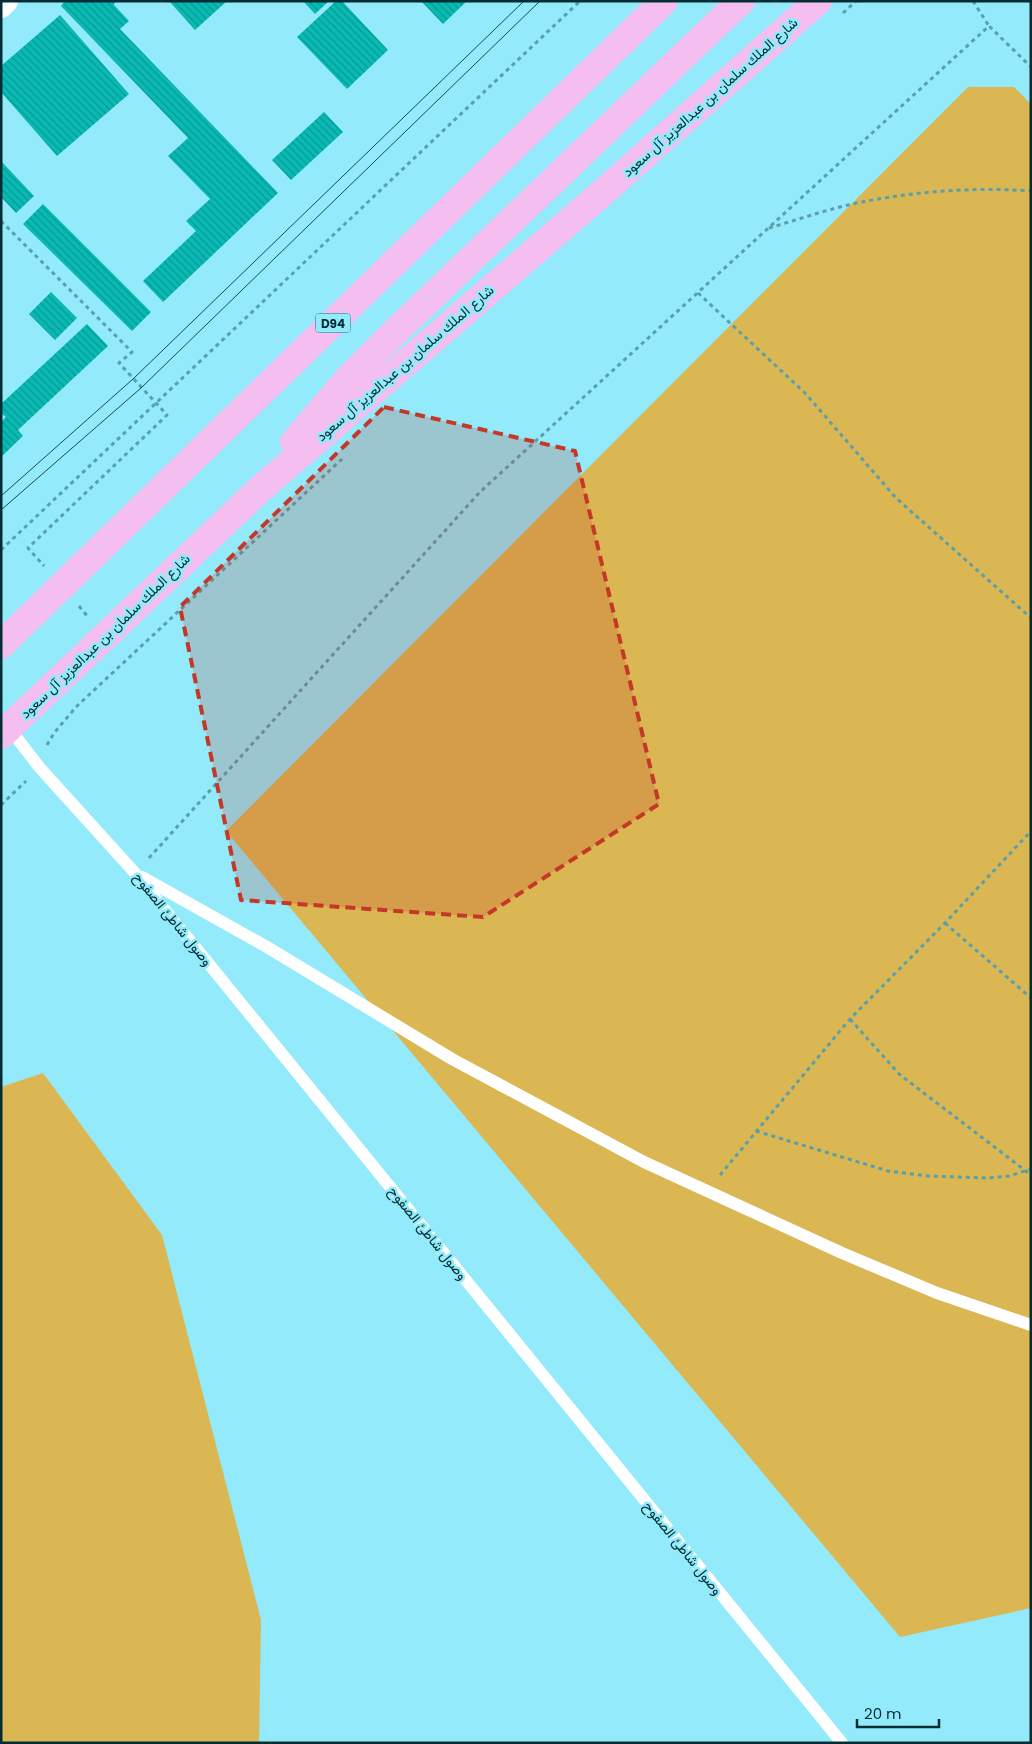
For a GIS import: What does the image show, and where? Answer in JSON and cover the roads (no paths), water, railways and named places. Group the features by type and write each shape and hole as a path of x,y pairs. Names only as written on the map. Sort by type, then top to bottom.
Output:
{"main road":[{"name":"D94","path":"1,645 664,1"},
{"path":"259,490 301,433 346,380 741,1"},
{"name":"شارع الملك سلمان بن عبدالعزيز آل سعود","path":"5,732 259,490 602,194 818,1"}],"street":[{"path":"1,6 6,1"}],"lane":[{"name":"وصول شاطئ الصفوح","path":"5,732 136,873 842,1743"},
{"path":"136,873 267,947 452,1059 644,1162 842,1253 936,1293 1031,1325"}],"tram line":[{"path":"1,496 133,379 524,1"},
{"path":"1,510 141,388 540,1"}]}
